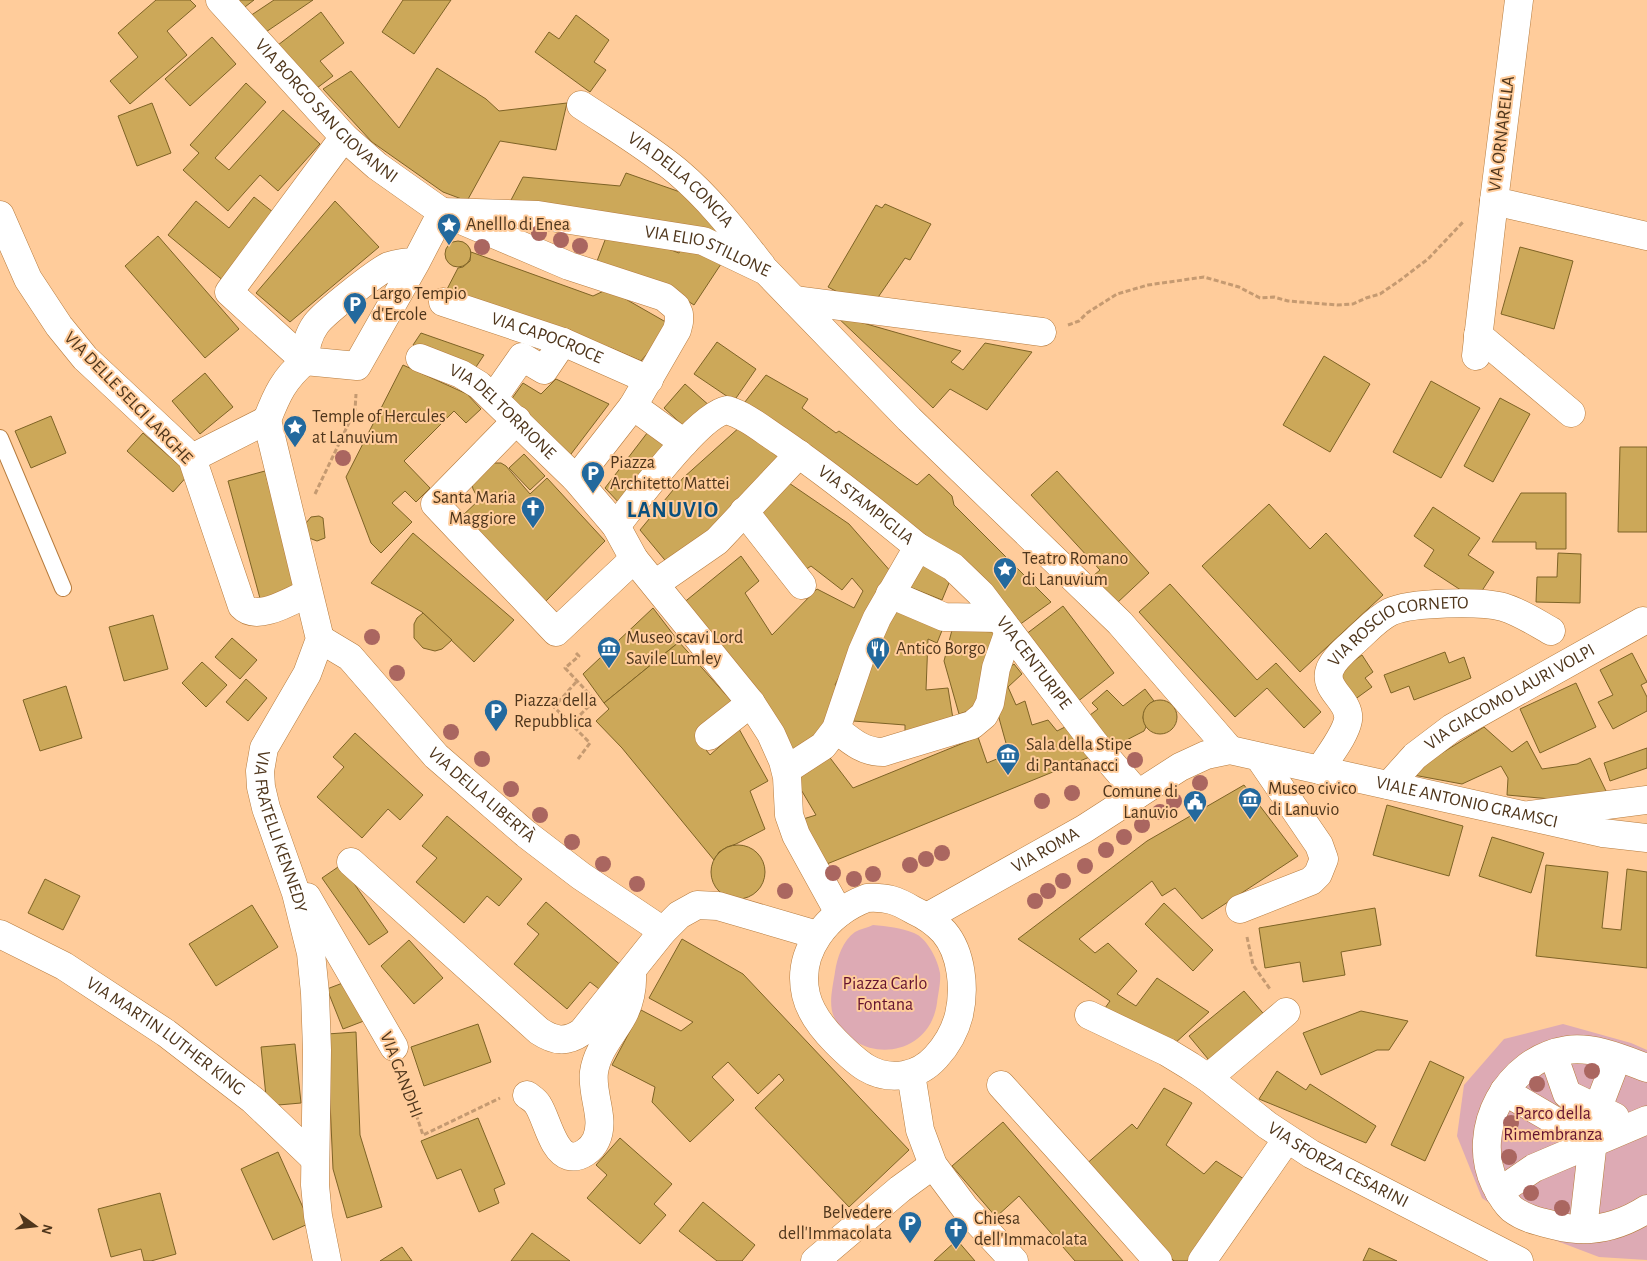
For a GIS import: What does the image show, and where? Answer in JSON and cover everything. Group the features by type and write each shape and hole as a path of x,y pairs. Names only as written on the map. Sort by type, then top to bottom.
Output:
{"street":[{"name":"VIA BORGO SAN GIOVANNI","path":"220,0 344,137 377,166 442,212 569,266 664,297 676,307 680,322 677,330 648,380"},
{"name":"VIA ORNARELLA","path":"1519,0 1493,210 1647,236"},
{"name":"VIA DELLA CONCIA","path":"581,105 648,149 679,173 726,220 766,271"},
{"path":"344,137 229,292 305,361 357,366 442,212"},
{"path":"1493,210 1477,346 1571,413"},
{"name":"VIA ELIO STILLONE","path":"442,212 538,215 703,241 766,271 910,419 1120,623 1230,750"},
{"name":"VIA DELLE SELCI LARGHE","path":"1,219 28,278 58,326 85,358 192,458 242,606 251,612 264,612 308,593"},
{"path":"320,639 267,420 282,386 289,376 305,361 305,352 312,331 324,316 380,271 397,264 416,262"},
{"path":"794,300 1042,332"},
{"name":"VIA CAPOCROCE","path":"443,302 562,342 648,380"},
{"path":"494,397 522,357 544,370 562,342"},
{"name":"VIA DEL TORRIONE","path":"420,358 461,374 480,385 576,479"},
{"path":"648,380 633,406 576,479 616,526 634,558 751,703 771,734 786,770 788,806 792,825 799,842 839,913"},
{"path":"633,406 684,443"},
{"name":"VIA STAMPIGLIA","path":"616,526 658,472 684,443 714,414 727,410 746,419 799,454 918,546 890,594 867,640 836,729 822,746 786,770"},
{"path":"192,458 267,420"},
{"path":"516,420 435,504 556,632 634,558"},
{"path":"655,584 717,541 799,454"},
{"path":"744,511 802,585"},
{"name":"VIA CENTURIPE","path":"918,546 953,567 981,594 1095,744 1138,794"},
{"path":"836,729 863,749 870,752 883,752 972,725 984,715 990,703 1004,625 944,617 890,594"},
{"name":"VIA ROSCIO CORNETO","path":"1320,770 1343,733 1348,720 1347,708 1329,682 1330,670 1337,659 1384,615 1411,606 1485,604 1512,610 1550,631"},
{"name":"VIA GIACOMO LAURI VOLPI","path":"1389,785 1414,756 1452,728 1642,621"},
{"name":"VIA FRATELLI KENNEDY","path":"320,639 307,674 264,748 260,764 260,780 263,796 296,893 311,952 317,1042 315,1159 318,1216 327,1261"},
{"name":"VIA DELLA LIBERTÀ","path":"320,639 350,657 436,756 526,834 581,876 664,931"},
{"path":"709,736 751,703"},
{"name":"VIALE ANTONIO GRAMSCI","path":"1230,750 1602,833 1647,838"},
{"name":"VIA ROMA","path":"927,917 1084,829 1194,759 1230,750"},
{"path":"1240,909 1311,881 1318,874 1324,858 1319,845 1259,757"},
{"path":"1527,815 1647,800"},
{"name":"VIA GANDHI","path":"280,849 394,1047"},
{"path":"351,862 538,1031 554,1040 564,1041 574,1038 582,1032 664,931 684,911 697,905 704,904 727,908 817,935"},
{"path":"866,898 884,898 901,903 927,917 944,931 954,949 961,975 962,1001 957,1023 947,1044 930,1064 911,1074 888,1076 872,1072 851,1058 823,1027 806,997 804,979 807,961 817,935 839,913 852,904 866,898"},
{"name":"VIA MARTIN LUTHER KING","path":"0,934 64,966 166,1032 253,1100 315,1159"},
{"path":"527,1095 538,1104 557,1146 564,1154 570,1156 582,1155 593,1145 597,1139 600,1125 594,1093 594,1072 602,1047 626,1009 632,990 632,970"},
{"path":"1208,1078 1286,1012"},
{"name":"VIA SFORZA CESARINI","path":"1090,1015 1167,1052 1208,1078 1287,1139 1336,1168 1519,1261"},
{"path":"1647,1068 1596,1051 1568,1050 1553,1054 1526,1067 1504,1091 1496,1104 1488,1136 1487,1157 1492,1178 1499,1192 1511,1208 1528,1218 1569,1229 1611,1227 1634,1218 1647,1209"},
{"path":"1553,1054 1566,1094 1642,1126"},
{"path":"1583,1229 1598,1109 1617,1058"},
{"path":"911,1074 920,1130 932,1165 966,1208 1014,1261"},
{"path":"1001,1086 1073,1164 1158,1261"},
{"path":"1504,1091 1593,1143"},
{"path":"1499,1192 1534,1168 1593,1143 1642,1126"},
{"path":"1202,1261 1287,1139"},
{"path":"815,1261 900,1189 932,1165"}],"lane":[{"path":"0,438 63,588"}],"path":[{"path":"1042,332 1079,321 1087,313 1117,294 1148,285 1193,278 1214,279 1239,287 1260,298 1274,297 1288,301 1353,304 1380,294 1399,281 1428,259 1461,223 1473,216 1493,210"},
{"path":"291,521 309,504 320,486 354,410 357,366"},
{"path":"571,724 595,700 579,683 554,708 590,743 578,759"},
{"path":"1240,909 1254,965 1286,1012"},
{"name":"VIA GANDHI","path":"394,1047 423,1135 507,1095 514,1093 527,1095"}],"green space":[{"name":"Piazza Carlo Fontana","path":"873,925 899,929 919,936 931,950 940,973 937,1003 931,1022 921,1036 907,1045 891,1049 874,1049 858,1043 844,1033 834,1017 831,1006 836,967 844,944 855,932"},
{"name":"Parco della Rimembranza","path":"1563,1024 1631,1043 1647,1050 1647,1260 1599,1257 1528,1230 1482,1198 1457,1136 1464,1085 1504,1039"}],"building":[{"path":"156,0 190,0 196,6 167,31 187,55 130,104 110,81 138,57 118,33"},
{"path":"232,0 254,0 241,10"},
{"path":"274,0 313,0 260,36 247,18"},
{"path":"403,0 451,0 414,54 382,32"},
{"path":"321,12 344,43 320,61 333,76 313,91 278,45"},
{"path":"576,15 609,40 594,62 606,70 590,92 535,52 549,32 559,39"},
{"path":"212,37 236,64 190,106 165,79"},
{"path":"437,68 486,99 499,111 567,103 556,150 500,141 467,201 443,192 372,142 323,89 351,71 399,128"},
{"path":"246,83 266,102 215,158 229,170 283,110 320,144 278,191 260,175 228,211 183,170 199,153 190,145"},
{"path":"152,103 171,153 137,166 118,116"},
{"path":"626,173 683,193 722,236 510,202 523,177 620,186"},
{"path":"254,197 278,216 225,282 168,235 196,201 229,228"},
{"path":"335,201 379,247 290,322 256,293"},
{"path":"885,204 931,224 910,260 905,258 870,309 828,287 876,205 882,208"},
{"path":"610,227 679,253 685,240 723,261 694,305 661,284 594,269"},
{"path":"158,236 239,329 205,358 125,266"},
{"path":"458,241 467,245 471,254 467,263 458,267 449,263 445,254 449,245"},
{"path":"1520,247 1573,261 1554,329 1501,314"},
{"path":"471,252 593,296 608,289 671,325 641,361 611,348 444,295 458,268 463,267 470,261"},
{"path":"835,315 961,351 951,362 963,370 985,343 1032,352 987,410 950,389 933,408"},
{"path":"421,333 484,355 470,376 413,345"},
{"path":"717,342 756,369 734,401 694,374"},
{"path":"1324,356 1370,384 1330,452 1283,425"},
{"path":"403,365 467,394 481,409 466,423 454,411 404,461 430,488 416,502 405,491 392,503 412,522 381,553 371,543 346,477"},
{"path":"205,373 233,407 200,434 172,401"},
{"path":"766,375 808,399 802,408 836,433 839,431 917,485 929,474 952,496 954,505 1051,602 1015,628 741,407"},
{"path":"556,379 609,404 568,458 508,404 523,383 541,394"},
{"path":"1431,381 1480,408 1441,478 1393,452"},
{"path":"685,384 711,407 689,431 664,408"},
{"path":"1500,398 1530,414 1493,482 1464,466"},
{"path":"51,416 66,453 31,468 15,431"},
{"path":"654,424 678,443 622,506 605,488"},
{"path":"741,426 786,458 727,519 669,565 640,530 683,478"},
{"path":"143,433 189,474 173,492 127,451"},
{"path":"1620,447 1647,447 1647,532 1618,532"},
{"path":"524,454 545,476 530,490 509,468"},
{"name":"Santa Maria Maggiore","path":"493,463 501,463 506,466 530,494 547,478 605,541 544,603 460,518 479,500 471,480"},
{"path":"265,471 297,592 261,602 228,481"},
{"path":"1057,471 1149,573 1117,603 1093,576 1100,570 1031,495"},
{"path":"786,481 849,524 892,573 835,685 844,691 820,738 793,757 682,604 741,556 759,581 745,593 772,635 817,589 854,608 863,591 852,578 842,590 811,566 802,572 754,514"},
{"path":"1521,493 1566,493 1566,549 1536,549 1536,542 1492,542"},
{"path":"1269,504 1310,549 1326,533 1383,595 1300,672 1202,566"},
{"path":"1433,507 1480,538 1468,555 1494,572 1476,600 1424,566 1434,550 1414,536"},
{"path":"319,516 323,518 325,538 317,541 309,538 306,523 311,517"},
{"path":"413,533 514,620 474,662 422,612 371,583"},
{"path":"1558,553 1581,554 1580,603 1536,602 1537,577 1557,577"},
{"path":"918,556 954,571 942,600 907,586"},
{"path":"1170,584 1257,680 1276,663 1321,712 1304,728 1267,688 1235,717 1139,612"},
{"path":"1063,606 1114,673 1072,706 1021,638"},
{"path":"891,607 943,628 937,643 928,639 926,690 948,688 954,725 905,734 905,725 853,721"},
{"path":"653,608 679,642 604,703 583,674"},
{"path":"423,613 452,640 442,649 435,651 423,648 414,638 414,624"},
{"path":"153,615 168,669 124,681 109,627"},
{"path":"952,630 997,632 987,705 959,714 944,661"},
{"path":"232,638 257,660 240,679 215,657"},
{"path":"679,642 735,705 696,737 710,755 739,729 768,781 750,791 765,829 727,847 719,852 714,860 622,748 596,721 609,709 604,703"},
{"path":"1445,652 1449,663 1464,657 1471,678 1414,700 1409,686 1391,693 1384,675"},
{"path":"1632,653 1647,682 1641,685 1647,697 1647,711 1613,729 1598,702 1613,695 1600,670"},
{"path":"1362,655 1373,672 1365,678 1372,687 1354,700 1335,674"},
{"path":"202,662 227,685 206,707 182,683"},
{"path":"1014,664 1022,674 1008,687 1016,705 1025,701 1032,725 1048,720 1057,731 1071,724 1097,754 822,866 800,820 816,815 790,771 821,746 853,788 978,737 987,763 1009,754 994,700 998,676"},
{"path":"246,679 267,698 248,721 226,702"},
{"path":"1576,683 1596,727 1540,753 1520,709"},
{"path":"66,686 82,738 40,751 23,700"},
{"path":"1145,689 1154,701 1149,704 1144,712 1143,718 1146,727 1144,731 1111,748 1086,718 1098,709 1092,703 1107,690 1123,706"},
{"path":"1160,700 1167,701 1172,705 1176,710 1176,724 1172,729 1167,733 1160,734 1153,733 1148,729 1144,724 1143,717 1144,710 1148,705 1153,701"},
{"path":"1484,727 1512,752 1527,741 1542,769 1577,764 1590,758 1606,791 1583,802 1507,795 1508,778 1501,766 1462,784 1408,774"},
{"path":"355,733 423,795 400,820 388,809 362,838 317,797 344,767 333,757"},
{"path":"1647,748 1647,768 1610,781 1604,763"},
{"path":"1244,785 1298,856 1202,919 1175,888 1162,896 1152,881 1079,939 1095,953 1108,943 1137,971 1117,994 1136,1006 1157,978 1209,1012 1173,1045 1105,1008 1110,1001 1018,939 1147,841"},
{"path":"1387,805 1463,826 1449,876 1373,855"},
{"path":"447,816 522,879 499,906 487,896 464,923 416,882 437,858 422,846"},
{"path":"1492,837 1544,853 1531,893 1479,876"},
{"path":"733,845 743,845 757,853 763,862 765,872 763,882 757,891 743,899 733,899 723,894 716,887 711,877 711,867 716,857 723,850"},
{"path":"341,865 388,932 369,945 322,878"},
{"path":"1546,865 1608,872 1602,928 1621,930 1627,869 1647,872 1647,968 1536,956"},
{"path":"45,879 80,896 63,930 28,913"},
{"path":"546,902 623,967 603,992 590,982 567,1009 514,964 539,934 527,924"},
{"path":"1164,903 1213,950 1193,971 1145,924"},
{"path":"252,905 278,947 216,986 189,944"},
{"path":"1375,908 1381,945 1341,952 1345,975 1303,982 1300,962 1265,968 1259,928"},
{"path":"682,939 743,974 909,1150 849,1207 755,1108 784,1080 779,1074 758,1094 728,1062 712,1077 734,1100 690,1142 652,1102 655,1087 612,1065 641,1010 681,1031 693,1022 649,998"},
{"path":"409,940 443,978 414,1004 381,966"},
{"path":"353,979 369,1019 343,1029 327,989"},
{"path":"1244,991 1268,1019 1213,1065 1189,1036"},
{"path":"1361,1011 1408,1021 1389,1050 1377,1050 1321,1075 1303,1033"},
{"path":"478,1024 491,1062 424,1086 411,1047"},
{"path":"356,1032 360,1135 382,1207 347,1218 333,1169 327,1034"},
{"path":"295,1044 301,1103 267,1106 261,1047"},
{"path":"1430,1061 1464,1077 1425,1161 1391,1145"},
{"path":"1277,1071 1306,1090 1310,1084 1376,1126 1366,1143 1259,1099"},
{"path":"1164,1088 1192,1103 1166,1145 1204,1174 1216,1161 1247,1181 1191,1261 1174,1261 1084,1166 1132,1124 1137,1129"},
{"path":"478,1118 505,1184 494,1189 499,1203 479,1212 461,1169 437,1179 421,1141"},
{"path":"1003,1122 1123,1261 1075,1261 1019,1196 996,1217 952,1166"},
{"path":"620,1138 672,1184 654,1204 666,1215 640,1244 587,1198 607,1175 596,1165"},
{"path":"278,1152 310,1223 273,1240 241,1169"},
{"path":"160,1193 176,1254 144,1261 141,1249 111,1257 98,1209"},
{"path":"703,1202 755,1245 742,1261 717,1261 679,1231"},
{"path":"532,1233 570,1261 511,1261"},
{"name":"Chiesa dell'Immacolata","path":"957,1240 975,1261 934,1261"},
{"path":"402,1247 412,1261 380,1261"},
{"path":"1369,1248 1397,1261 1363,1261"}],"place":[{"name":"Anelllo di Enea","path":"449,246"},
{"name":"Largo Tempio d'Ercole","path":"355,325"},
{"name":"Temple of Hercules at Lanuvium","path":"295,448"},
{"name":"Piazza Architetto Mattei","path":"593,494"},
{"name":"Santa Maria Maggiore","path":"533,529"},
{"name":"Teatro Romano di Lanuvium","path":"1005,590"},
{"name":"Museo scavi Lord Savile Lumley","path":"609,669"},
{"name":"Antico Borgo","path":"878,670"},
{"name":"Piazza della Repubblica","path":"496,732"},
{"name":"Sala della Stipe di Pantanacci","path":"1008,776"},
{"name":"Museo civico di Lanuvio","path":"1250,820"},
{"name":"Comune di Lanuvio","path":"1195,823"},
{"name":"Belvedere dell'Immacolata","path":"910,1244"},
{"name":"Chiesa dell'Immacolata","path":"956,1250"}],"district":[{"name":"LANUVIO","path":"673,510"}]}
